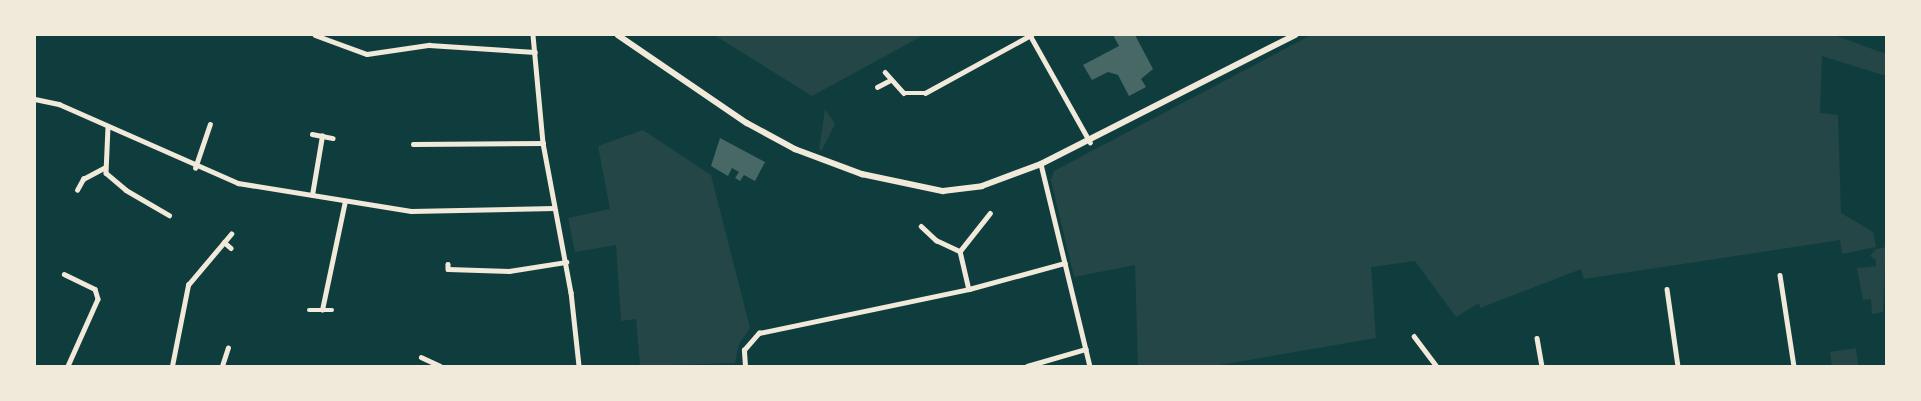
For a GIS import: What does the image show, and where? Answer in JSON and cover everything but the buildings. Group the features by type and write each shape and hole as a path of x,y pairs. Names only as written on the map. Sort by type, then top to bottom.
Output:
{"street":[{"path":"315,35 367,54 429,45 535,52"},
{"path":"533,35 543,143 554,208 566,262 579,366"},
{"path":"618,35 770,136 862,174 943,191 982,186 1041,164 1090,142 1294,35"},
{"path":"885,72 889,81 904,93 925,93 1030,35 1090,142"},
{"path":"877,87 889,81"},
{"path":"35,99 59,104 195,168 238,184 425,212 554,208"},
{"path":"195,168 210,124"},
{"path":"108,127 104,168 118,185 170,215"},
{"path":"312,134 332,138"},
{"path":"312,195 322,136"},
{"path":"413,144 543,143"},
{"path":"1041,164 1090,366"},
{"path":"77,190 83,179 104,168"},
{"path":"322,310 345,201"},
{"path":"960,250 990,213"},
{"path":"921,226 936,240 960,250"},
{"path":"172,366 188,285 231,234"},
{"path":"224,242 231,248"},
{"path":"960,250 969,289"},
{"path":"448,264 448,269 509,271 566,262"},
{"path":"745,366 744,350 759,333 969,289 1065,263"},
{"path":"64,274 94,289 98,299 68,366"},
{"path":"1780,275 1794,366"},
{"path":"1667,289 1678,366"},
{"path":"310,310 332,310"},
{"path":"1414,336 1437,366"},
{"path":"1537,338 1542,366"},
{"path":"222,366 228,348"},
{"path":"1027,366 1086,349"},
{"path":"421,357 440,366"}],"shaded area":[{"path":"714,35 924,35 812,96"},
{"path":"1311,35 1834,35 1886,54 1886,76 1822,56 1820,113 1838,115 1841,213 1873,232 1876,247 1842,254 1840,240 1584,279 1581,269 1480,308 1479,303 1456,317 1415,261 1371,267 1376,338 1214,366 1138,366 1135,265 1074,277 1051,180 1054,171"},
{"path":"825,109 835,124 822,150 819,150"},
{"path":"643,130 711,175 750,328 739,344 735,363 640,366 636,319 621,321 616,245 575,252 568,218 610,209 598,146"},
{"path":"1886,247 1883,312 1872,314 1871,299 1863,300 1857,268 1876,266 1876,260 1870,256 1876,249"},
{"path":"1856,348 1858,366 1832,366 1830,352"}]}
